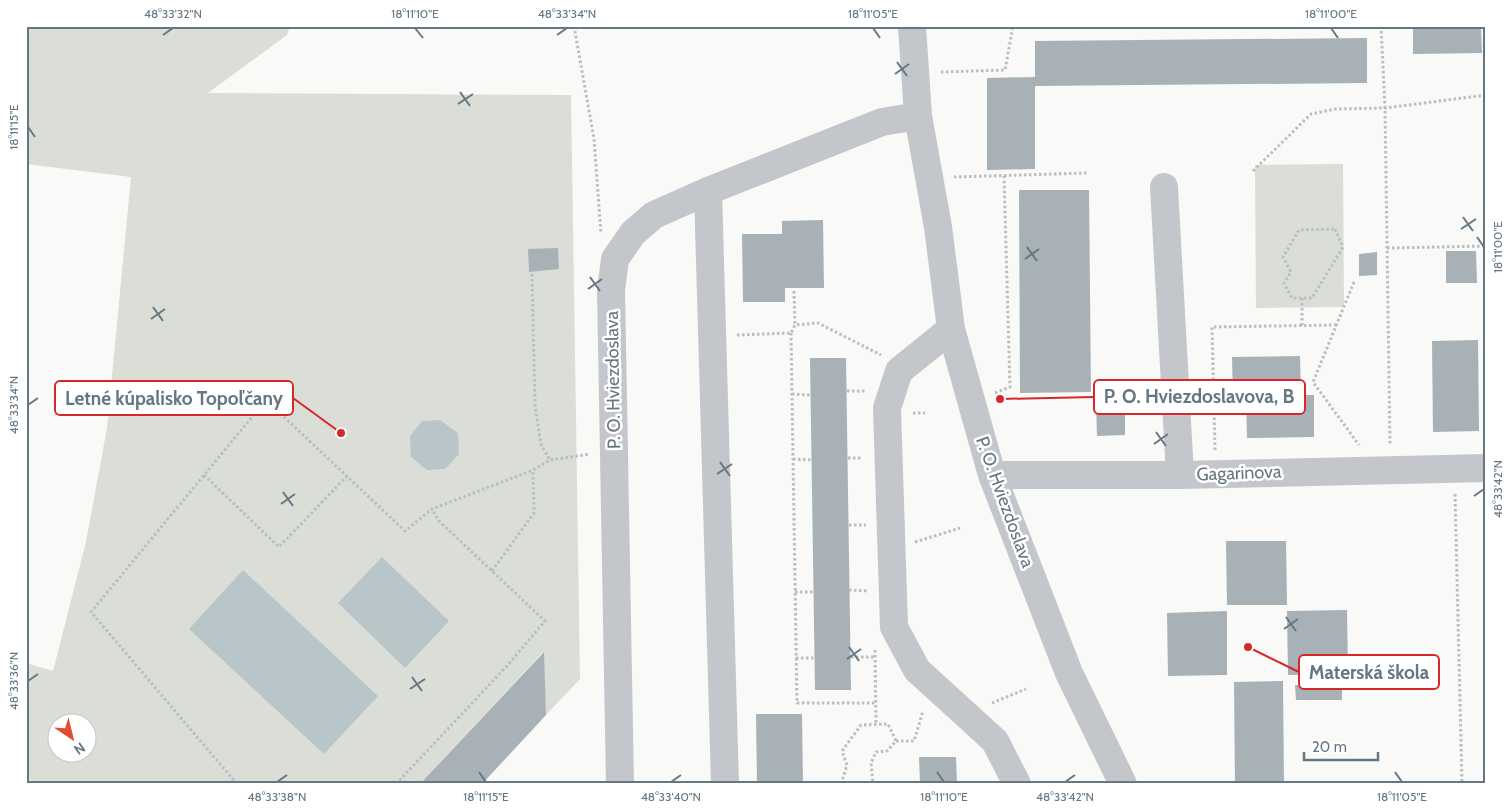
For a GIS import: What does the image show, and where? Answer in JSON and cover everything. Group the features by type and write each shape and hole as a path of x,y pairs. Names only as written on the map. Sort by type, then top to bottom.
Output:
{"street":[{"name":"P. O. Hviezdoslava","path":"912,26 918,116 938,227 951,329 992,475 1069,673 1123,784"},
{"name":"P. O. Hviezdoslava","path":"620,784 611,290 615,260 633,233 654,215 708,191 882,122 918,116"},
{"path":"1164,188 1180,475"},
{"path":"708,191 725,784"},
{"path":"951,329 899,371 887,408 894,627 917,670 995,741 1017,784"},
{"name":"Gagarinova","path":"992,475 1180,475 1486,468"}],"path":[{"path":"574,26 594,139 601,235"},
{"path":"937,72 1006,70 1013,26"},
{"path":"1381,26 1385,108 1390,446"},
{"path":"1253,171 1311,114 1335,109 1385,108 1486,96"},
{"path":"951,177 1088,173"},
{"path":"994,393 1010,387 1004,176"},
{"path":"1335,228 1343,246 1312,298 1302,298 1292,298 1284,283 1291,272 1283,257 1299,230 1335,228"},
{"path":"1387,248 1486,246"},
{"path":"532,274 535,405 541,445 550,460"},
{"path":"1354,282 1313,382 1361,448"},
{"path":"794,291 795,324 791,332 797,703 876,703"},
{"path":"1302,298 1302,326"},
{"path":"795,324 818,323 888,358"},
{"path":"1215,455 1212,327 1336,325"},
{"path":"712,336 791,332"},
{"path":"847,391 871,391"},
{"path":"792,394 811,395"},
{"path":"237,784 91,612 266,400 405,531 432,509 533,470 550,460 590,454"},
{"path":"848,458 864,458"},
{"path":"793,459 811,460"},
{"path":"492,571 534,513 533,470"},
{"path":"204,474 279,548 347,476"},
{"path":"1455,486 1462,784"},
{"path":"396,784 507,666 545,621 439,521 432,509"},
{"path":"849,525 873,524"},
{"path":"919,542 960,528"},
{"path":"849,590 874,591"},
{"path":"795,592 814,592"},
{"path":"876,641 876,725"},
{"path":"851,656 875,657"},
{"path":"796,658 814,658"},
{"path":"970,719 988,705 1026,689"},
{"path":"896,741 914,742 924,705"},
{"path":"841,784 848,764 842,751 861,725 888,724 896,741"},
{"path":"873,784 871,763 876,752 887,751 896,741"}],"shaded area":[{"path":"26,26 290,26 287,35 208,93 571,95 580,679 546,715 543,652 420,784 26,784 26,663 53,671 86,542 107,428 131,177 26,164"},
{"path":"1343,164 1344,307 1256,308 1255,165"},
{"path":"440,420 458,433 459,454 445,469 427,470 411,457 410,436 422,421"},
{"path":"382,557 449,621 405,668 338,603"},
{"path":"243,570 378,696 324,754 189,629"}],"building":[{"path":"1413,26 1481,26 1482,53 1413,54"},
{"path":"1367,38 1367,83 1035,86 1035,169 987,170 987,78 1035,77 1035,41"},
{"path":"1019,190 1089,190 1091,392 1020,393"},
{"path":"823,220 824,288 785,288 785,302 743,302 742,234 782,234 782,221"},
{"path":"558,248 559,269 529,272 528,249"},
{"path":"1446,251 1476,251 1477,283 1446,283"},
{"path":"1377,252 1377,275 1359,276 1359,254"},
{"path":"1478,340 1479,431 1433,432 1432,341"},
{"path":"1300,356 1301,395 1314,395 1314,437 1247,438 1246,398 1233,399 1232,357"},
{"path":"810,358 846,358 851,690 815,690"},
{"path":"1096,404 1125,404 1125,435 1097,436"},
{"path":"1226,541 1286,541 1287,605 1227,605"},
{"path":"1347,610 1348,674 1288,675 1287,611"},
{"path":"1227,611 1227,675 1168,676 1167,613"},
{"path":"544,652 546,715 482,784 420,784"},
{"path":"1283,681 1284,784 1235,784 1234,682"},
{"path":"1295,685 1342,685 1342,700 1296,700"},
{"path":"756,714 802,714 803,784 757,784"},
{"path":"919,757 956,757 957,784 920,784"}],"place":[{"name":"P. O. Hviezdoslavova, B","path":"1000,399"},
{"name":"Letné kúpalisko Topoľčany","path":"341,433"},
{"name":"Materská škola","path":"1248,647"}]}
